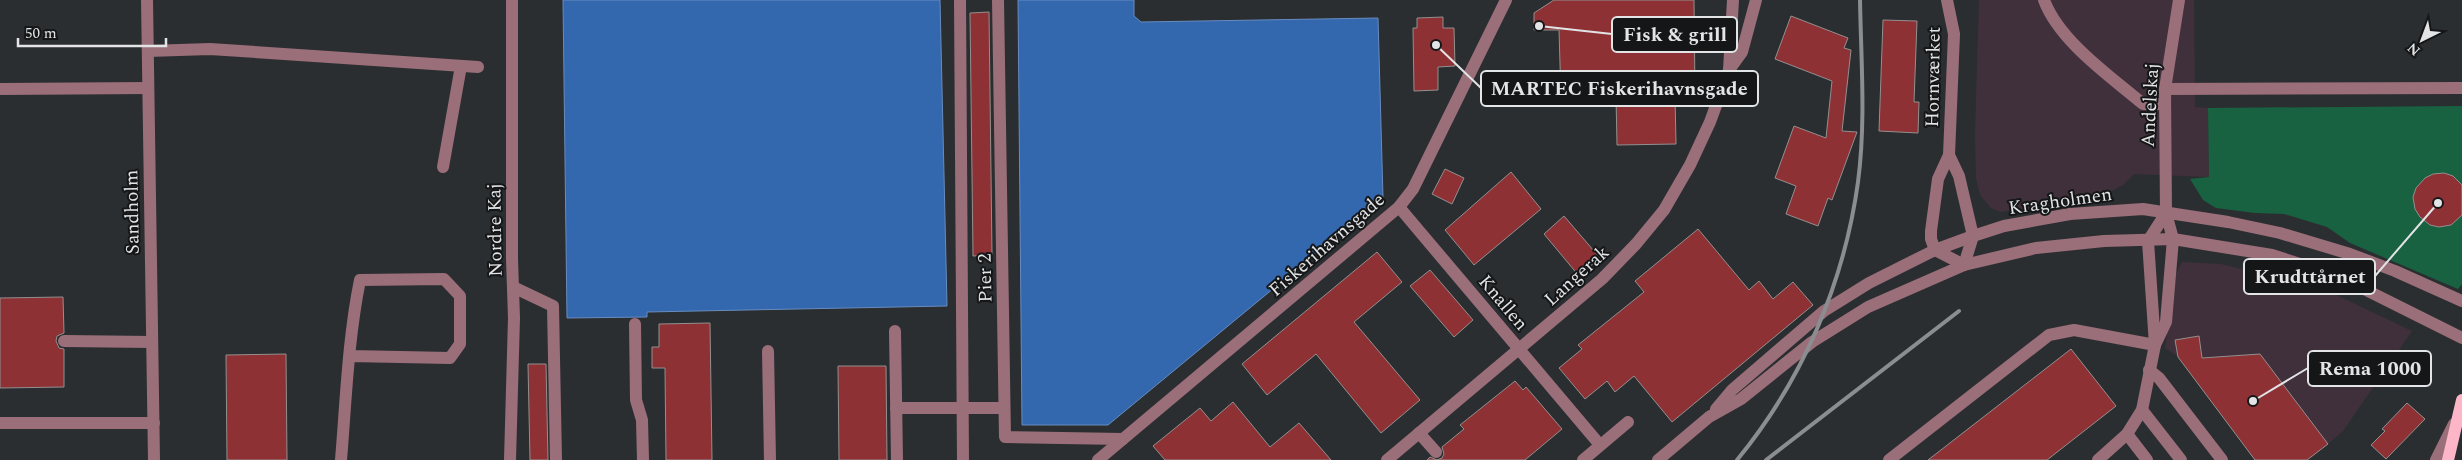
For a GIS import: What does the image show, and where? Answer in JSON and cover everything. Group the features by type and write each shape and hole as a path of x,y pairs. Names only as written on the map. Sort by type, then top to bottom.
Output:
{"main road":[{"path":"2448,460 2456,419 2462,400"}],"street":[{"name":"Sandholm","path":"147,0 154,460"},
{"name":"Nordre Kaj","path":"510,460 513,287 512,0"},
{"name":"Pier 2","path":"960,0 963,460"},
{"name":"Pier 2","path":"998,0 1005,437 1123,439"},
{"name":"Fiskerihavnsgade","path":"1098,460 1399,207 1417,181 1506,0"},
{"name":"Langerak","path":"1729,70 1733,0"},
{"name":"Langerak","path":"1387,460 1520,350 1602,279 1636,244 1664,210 1690,165 1710,122 1729,70 1742,52 1756,0"},
{"name":"Hornværket","path":"1935,250 1931,239 1938,179 1949,155 1954,34 1947,0"},
{"path":"2044,0 2049,14 2064,35 2114,80 2143,104 2165,104"},
{"name":"Andelskaj","path":"2155,346 2166,322 2173,239 2166,213 2165,89 2179,0"},
{"path":"148,51 210,49 478,67"},
{"path":"443,167 461,66"},
{"path":"0,89 148,88"},
{"path":"2165,89 2462,88"},
{"name":"Hornværket","path":"1949,155 1959,176 1973,236"},
{"name":"Knallen","path":"1399,207 1600,445"},
{"name":"Kragholmen","path":"1710,417 1732,390 1824,311 1869,283 1935,250 1973,236 2004,226 2070,214 2143,209 2228,222 2309,241 2395,271 2462,301"},
{"path":"2098,460 2112,456 2142,410 2155,346 2148,241 2166,213"},
{"path":"1935,250 1964,265 1973,236"},
{"name":"Kragholmen","path":"1658,460 1710,417 1741,399 1812,342 1868,307 1964,265 2036,248 2104,242 2173,239 2272,255 2340,277 2462,338"},
{"path":"341,460 354,309 360,280 444,279 460,296 460,344 450,358 350,356"},
{"path":"513,287 554,306 556,460"},
{"path":"635,324 636,400 642,420 643,460"},
{"path":"1889,460 2049,335 2074,330 2155,346"},
{"path":"895,331 897,460"},
{"path":"64,341 152,342"},
{"path":"768,351 770,460"},
{"path":"2149,370 2159,378 2222,460"},
{"path":"896,408 1004,408"},
{"path":"2142,410 2181,460"},
{"path":"2436,460 2456,419"},
{"path":"1583,460 1628,422"},
{"path":"0,424 154,423"},
{"path":"1419,433 1436,452"},
{"path":"2127,434 2147,460"}],"shaded area":[{"path":"1979,0 2194,0 2195,107 2208,108 2209,177 2134,174 2123,185 2104,195 2001,212 1991,208 1980,195 1976,178 1975,135"},
{"path":"2182,262 2221,264 2300,283 2334,294 2412,331 2343,431 2328,444 2307,460 2255,460 2179,357 2165,348 2176,274"}],"green space":[{"path":"2462,106 2462,284 2458,289 2350,243 2327,227 2284,214 2255,213 2216,208 2203,200 2190,179 2209,177 2208,108"}],"water":[{"path":"563,0 940,0 947,306 647,312 647,317 567,318"},
{"path":"1018,0 1134,0 1134,16 1141,22 1378,18 1383,198 1108,425 1022,425"}],"building":[{"path":"1554,0 1694,0 1695,95 1675,96 1676,144 1617,145 1616,96 1561,97 1559,30 1534,30 1534,13"},
{"path":"989,12 992,255 973,256 970,13"},
{"path":"1791,16 1848,38 1844,48 1851,50 1842,131 1857,132 1832,200 1828,198 1818,226 1786,214 1796,186 1775,178 1794,126 1826,138 1832,81 1775,59"},
{"path":"1443,17 1443,28 1454,28 1455,66 1438,67 1438,90 1414,91 1413,28 1417,28 1417,18"},
{"path":"1883,20 1917,21 1914,102 1919,102 1918,133 1879,131"},
{"path":"1445,169 1464,178 1452,204 1432,194"},
{"path":"1511,172 1541,209 1474,265 1445,230"},
{"path":"2444,173 2453,176 2462,185 2462,215 2451,225 2439,227 2430,225 2420,217 2415,209 2413,197 2416,188 2425,178 2433,174"},
{"path":"1564,216 1600,258 1579,276 1544,234"},
{"path":"1698,229 1749,290 1759,281 1773,299 1793,282 1813,305 1672,422 1634,376 1615,392 1607,381 1585,399 1559,368 1582,349 1578,345 1644,292 1635,281"},
{"path":"1377,252 1402,282 1354,322 1420,400 1381,433 1316,354 1267,395 1242,364"},
{"path":"1430,270 1473,320 1454,337 1410,286"},
{"path":"63,297 64,333 57,336 56,341 59,348 64,349 64,387 0,388 0,298"},
{"path":"710,323 712,460 666,460 665,368 652,368 652,347 659,347 659,324"},
{"path":"2199,336 2202,358 2260,354 2328,444 2307,460 2255,460 2178,357 2175,340"},
{"path":"2071,349 2116,406 2047,460 1928,460"},
{"path":"286,354 287,460 227,460 226,355"},
{"path":"528,364 546,364 548,460 530,460"},
{"path":"838,366 886,366 887,460 839,460"},
{"path":"1515,381 1523,390 1526,387 1562,429 1525,460 1437,460 1442,458 1444,454 1442,447 1464,429 1460,425"},
{"path":"1233,402 1270,447 1299,423 1331,460 1165,460 1153,446 1200,408 1211,421"},
{"path":"2407,403 2425,419 2386,459 2371,445 2385,431 2382,429"}],"railway":[{"path":"1737,460 1760,430 1800,364 1817,330 1831,294 1842,257 1858,182 1862,137 1860,0"},
{"path":"1766,460 1959,311"}],"place":[{"name":"Fisk & grill","path":"1539,26"},
{"name":"MARTEC Fiskerihavnsgade","path":"1436,45"},
{"name":"Krudttårnet","path":"2438,203"},
{"name":"Rema 1000","path":"2253,401"}]}
